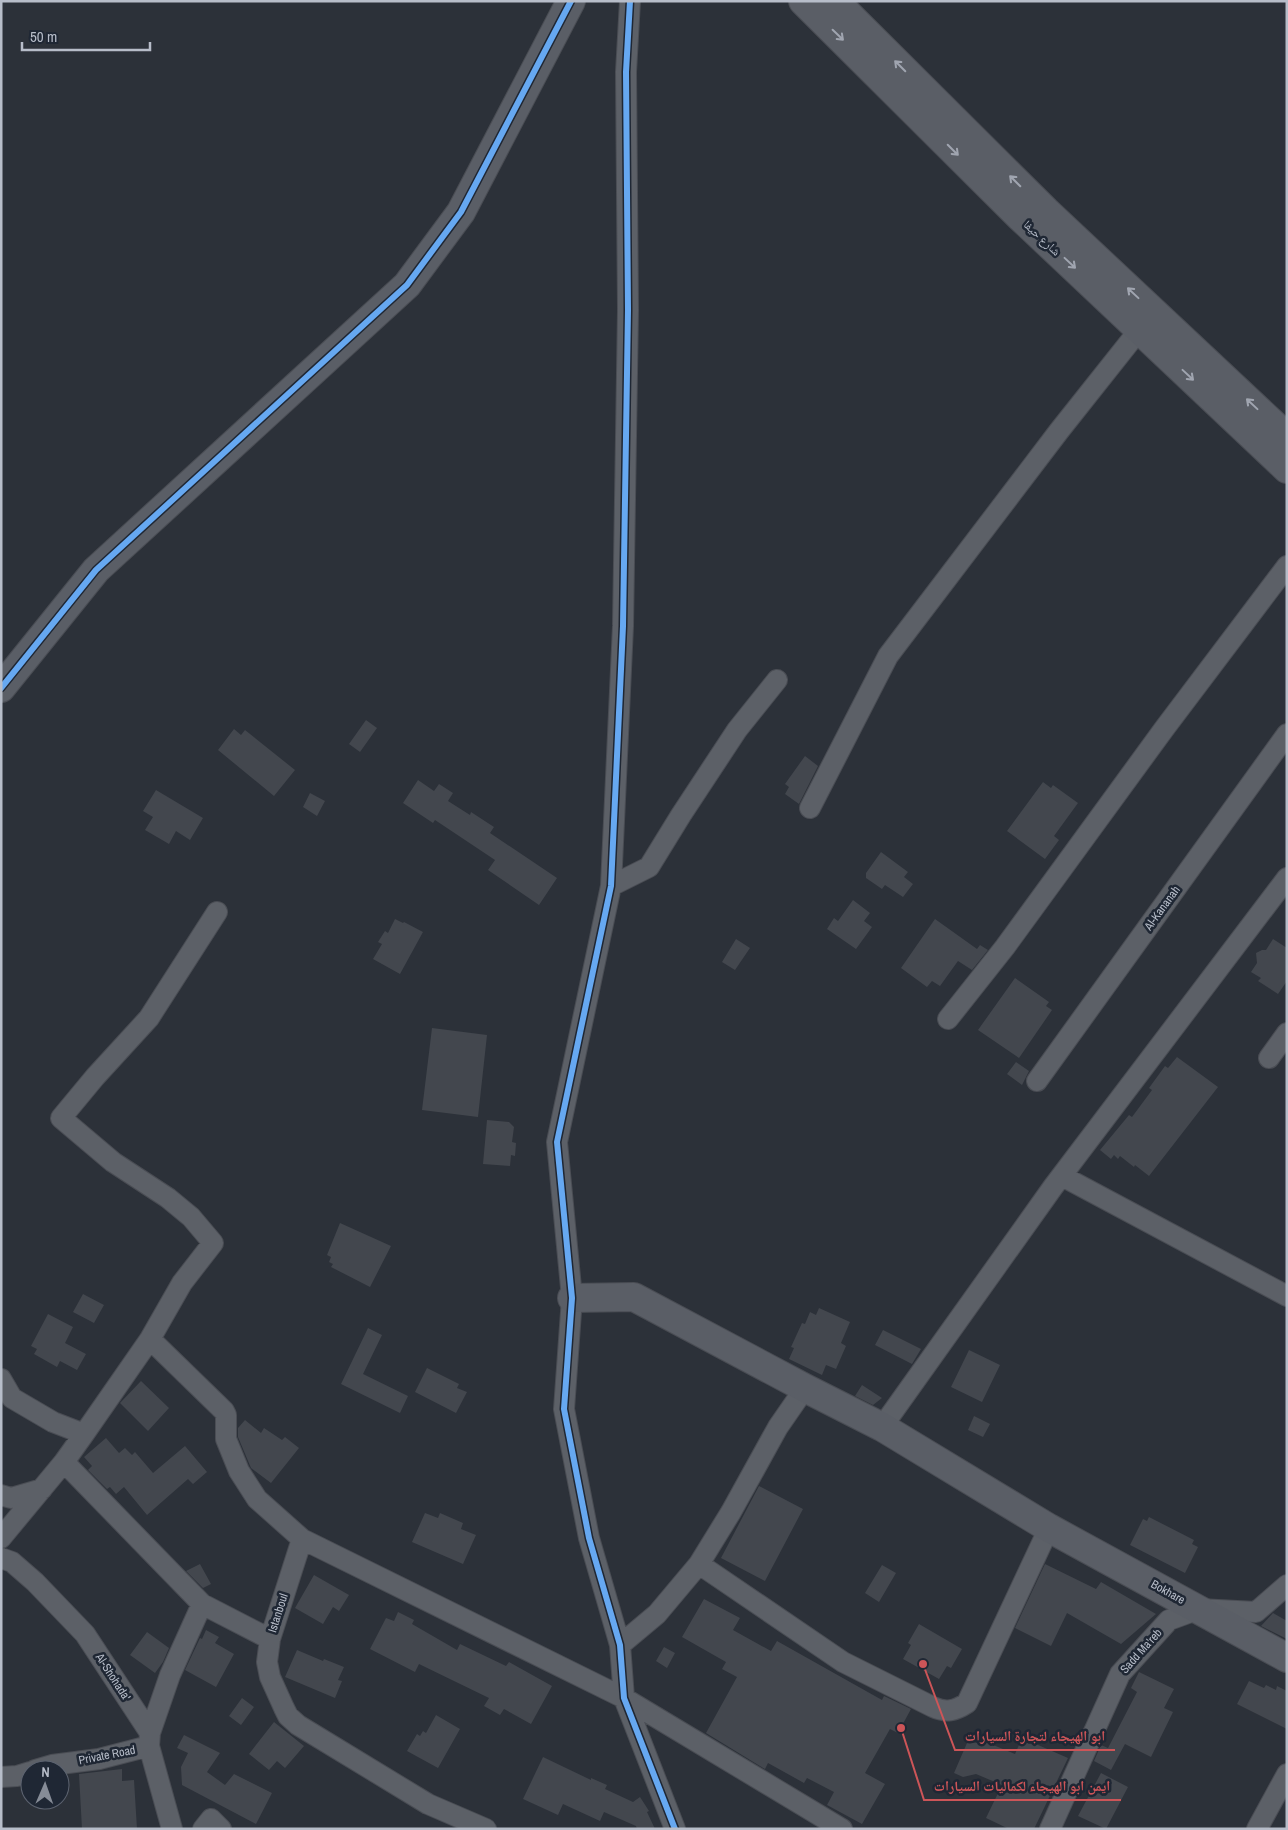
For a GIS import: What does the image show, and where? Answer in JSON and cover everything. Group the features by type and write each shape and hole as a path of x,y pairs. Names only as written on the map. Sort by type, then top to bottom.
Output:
{"street":[{"path":"1,688 96,570 407,285 461,212 571,1"},
{"path":"630,1 626,72 628,310 623,626 611,886 557,1142 572,1298 564,1410 589,1538 620,1645 624,1698 674,1829"},
{"name":"شارع حيفا","path":"803,1 1020,217 1287,469"},
{"name":"شارع حيفا","path":"835,1 1046,211 1287,438"},
{"path":"810,808 888,656 1059,431 1140,329"},
{"path":"948,1019 1005,947 1164,729 1287,566"},
{"path":"611,886 649,867 737,730 776,680"},
{"name":"Al-Kananah","path":"1037,1081 1287,734"},
{"path":"882,1427 1062,1176 1287,878"},
{"path":"1,1538 64,1462 150,1339 182,1283 213,1243 190,1217 168,1198 113,1162 61,1118 95,1077 149,1018 217,912"},
{"path":"1268,1058 1287,1033"},
{"path":"1062,1176 1287,1296"},
{"name":"Bokhare","path":"572,1298 634,1297 882,1427 1049,1528 1287,1658"},
{"path":"150,1339 224,1411 226,1415 226,1439 239,1471 257,1498 302,1540 624,1698 842,1829"},
{"path":"1,1379 12,1398 53,1422 84,1434"},
{"path":"620,1645 657,1614 699,1564 731,1512 778,1427 805,1388"},
{"path":"64,1462 202,1604 270,1639"},
{"path":"1,1495 11,1498 42,1489"},
{"path":"699,1564 843,1662 933,1708 941,1711 950,1711 967,1703 1049,1528"},
{"name":"Istanboul","path":"302,1540 270,1639 267,1662 270,1677 288,1716 293,1722 428,1804 486,1829"},
{"name":"Al-Shohada'","path":"1,1558 12,1562 35,1582 85,1634 150,1740 172,1829"},
{"name":"Sadd Ma'reb","path":"1050,1829 1120,1674 1169,1620 1199,1609 1256,1612 1287,1585"},
{"path":"150,1740 170,1675 202,1604"},
{"name":"Private Road","path":"70,1762 99,1758 150,1740"},
{"path":"1257,1829 1287,1774"},
{"path":"1,1776 20,1775"},
{"path":"203,1829 211,1819 221,1829"}],"building":[{"path":"366,720 377,728 360,752 349,744"},
{"path":"234,729 241,735 245,730 295,770 274,796 218,750"},
{"path":"805,756 818,766 799,804 785,794 789,787 785,784"},
{"path":"418,780 434,791 439,784 453,793 448,801 470,815 471,812 494,827 490,833 557,878 539,905 488,870 495,860 435,820 433,823 403,803"},
{"path":"1043,782 1051,788 1053,785 1078,803 1054,836 1059,840 1045,859 1007,831"},
{"path":"156,790 203,818 190,840 176,831 169,844 145,830 153,817 143,811"},
{"path":"310,793 325,801 317,816 303,807"},
{"path":"881,852 908,872 904,877 913,884 903,897 885,885 882,889 866,878 866,873"},
{"path":"853,900 870,913 864,921 872,927 856,949 827,929 834,918 838,921"},
{"path":"395,919 423,932 400,974 373,959 382,944 378,942 385,931 388,933"},
{"path":"935,919 977,949 980,945 988,950 972,970 958,961 940,986 932,981 927,987 901,968"},
{"path":"736,939 750,948 735,970 722,962"},
{"path":"1273,939 1287,948 1287,981 1278,994 1258,981 1261,978 1251,972 1257,963 1256,953 1266,950"},
{"path":"1015,978 1049,1002 1046,1006 1052,1010 1019,1058 978,1030"},
{"path":"432,1028 487,1035 478,1117 422,1110"},
{"path":"1177,1057 1218,1087 1149,1176 1120,1156 1118,1159 1114,1155 1111,1159 1100,1150 1129,1115 1132,1117 1152,1090 1149,1088 1165,1066 1168,1068"},
{"path":"1016,1062 1029,1071 1022,1085 1007,1074"},
{"path":"487,1120 509,1122 514,1127 512,1142 516,1143 515,1156 511,1155 510,1166 483,1164"},
{"path":"340,1223 391,1246 370,1287 331,1267 333,1264 329,1262 331,1257 327,1255"},
{"path":"83,1294 104,1305 94,1323 73,1312"},
{"path":"819,1308 850,1322 841,1343 846,1346 836,1369 826,1365 822,1375 789,1359 794,1348 791,1347 802,1323 805,1324 810,1312 816,1315"},
{"path":"48,1314 73,1327 65,1343 86,1354 77,1370 60,1361 57,1367 34,1354 37,1349 31,1346"},
{"path":"368,1328 382,1335 363,1374 408,1396 400,1413 341,1384"},
{"path":"883,1330 921,1349 912,1364 875,1345"},
{"path":"969,1350 1000,1365 982,1402 951,1387"},
{"path":"427,1368 459,1384 457,1388 467,1392 456,1413 415,1392"},
{"path":"141,1381 169,1408 148,1431 120,1403"},
{"path":"862,1385 882,1398 873,1405 855,1396"},
{"path":"974,1416 990,1424 983,1437 968,1430"},
{"path":"245,1420 261,1433 264,1428 282,1440 285,1437 299,1448 271,1483 251,1468 238,1437 238,1428"},
{"path":"106,1438 119,1453 125,1448 132,1455 135,1452 153,1473 185,1446 207,1472 193,1484 188,1479 147,1515 124,1487 116,1494 110,1487 107,1489 88,1470 92,1466 84,1457"},
{"path":"759,1486 803,1509 765,1581 721,1558"},
{"path":"425,1513 438,1518 440,1513 463,1523 461,1529 476,1535 463,1564 412,1542"},
{"path":"1149,1517 1194,1540 1192,1544 1198,1547 1185,1573 1130,1545 1143,1519 1147,1521"},
{"path":"200,1564 211,1584 203,1588 186,1571"},
{"path":"1045,1564 1096,1589 1101,1582 1156,1614 1121,1644 1067,1613 1051,1646 1015,1628"},
{"path":"882,1565 896,1573 879,1602 865,1593"},
{"path":"314,1575 349,1595 339,1611 333,1607 323,1624 295,1608"},
{"path":"704,1599 740,1618 733,1630 771,1651 777,1641 882,1700 884,1696 911,1709 898,1733 890,1729 865,1773 885,1784 862,1824 827,1805 834,1792 807,1778 804,1783 768,1763 765,1769 706,1733 737,1677 722,1669 726,1662 682,1637"},
{"path":"398,1612 414,1620 412,1624 457,1650 460,1644 506,1666 509,1662 552,1686 531,1724 504,1709 500,1715 484,1706 489,1698 419,1664 415,1672 370,1649 386,1618 394,1621"},
{"path":"1273,1613 1287,1621 1287,1639 1261,1626"},
{"path":"919,1624 962,1649 951,1668 947,1666 939,1679 903,1659 911,1645 908,1643"},
{"path":"206,1630 219,1637 215,1643 234,1654 216,1687 185,1670 200,1638 202,1639"},
{"path":"147,1632 169,1648 163,1662 155,1673 130,1655"},
{"path":"664,1647 675,1653 667,1668 656,1661"},
{"path":"297,1650 323,1661 324,1659 344,1667 338,1680 342,1681 335,1698 285,1677"},
{"path":"1139,1672 1174,1689 1164,1708 1173,1712 1151,1757 1125,1744 1111,1770 1094,1761 1101,1745 1108,1748 1137,1692 1131,1688"},
{"path":"1249,1681 1264,1688 1266,1685 1276,1690 1277,1686 1287,1691 1287,1729 1237,1704"},
{"path":"242,1698 254,1707 241,1725 229,1716"},
{"path":"436,1715 460,1729 438,1768 407,1751 417,1734 420,1736 423,1731 426,1733"},
{"path":"274,1722 304,1746 285,1768 277,1761 269,1770 249,1754"},
{"path":"184,1735 220,1753 207,1772 225,1785 234,1774 272,1793 256,1824 182,1785 181,1767 188,1753 177,1748"},
{"path":"1022,1738 1068,1758 1034,1829 1009,1829 986,1818 1002,1785 976,1774 963,1777 954,1773 967,1743 986,1742 1015,1754"},
{"path":"543,1757 591,1780 591,1778 607,1785 605,1789 633,1802 640,1797 649,1811 647,1812 655,1829 637,1829 636,1826 604,1812 600,1821 563,1804 558,1815 523,1799"},
{"path":"122,1769 122,1781 134,1780 137,1829 82,1829 79,1774"},
{"path":"1101,1773 1128,1787 1106,1829 1078,1816"}],"cycle path":[{"path":"1,688 96,570 407,285 461,212 571,1"},
{"path":"630,1 626,72 628,310 623,626 611,886 557,1142 572,1298 564,1409 589,1538 620,1645 624,1698 675,1829"}],"place":[{"name":"ابو الهيجاء لتجارة السيارات","path":"923,1664"},
{"name":"ايمن ابو الهيجاء لكماليات السيارات","path":"901,1728"}]}
